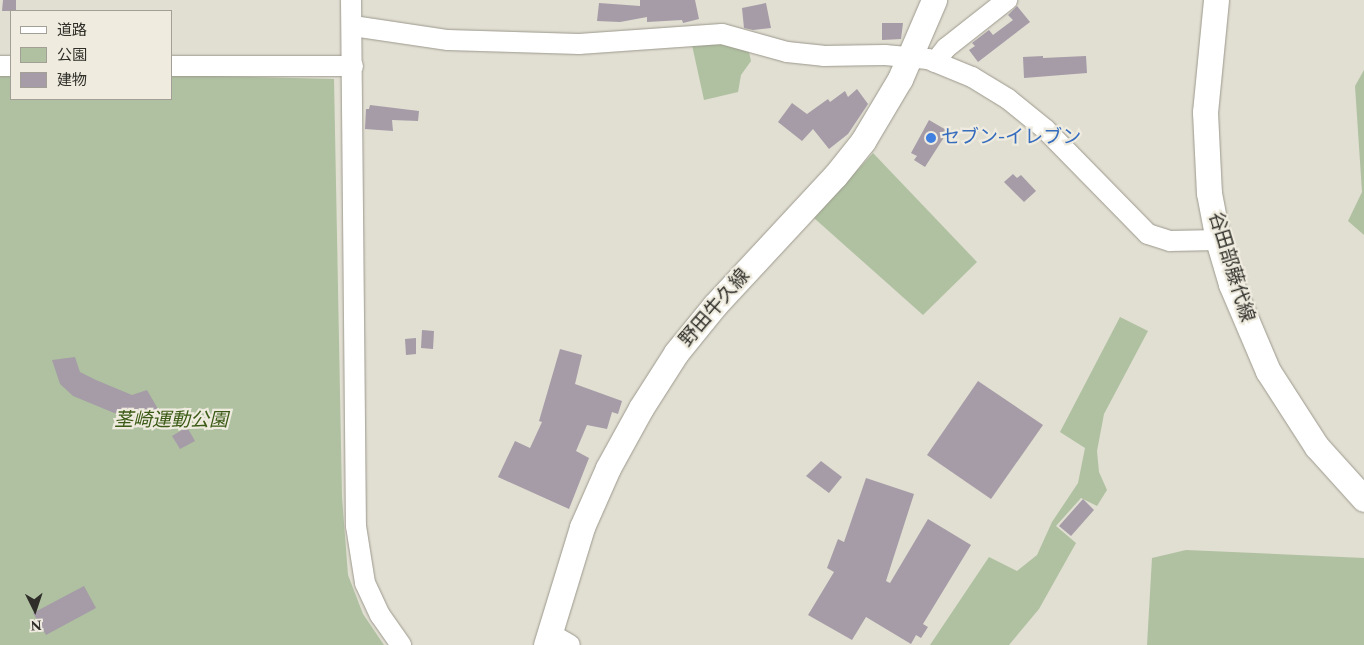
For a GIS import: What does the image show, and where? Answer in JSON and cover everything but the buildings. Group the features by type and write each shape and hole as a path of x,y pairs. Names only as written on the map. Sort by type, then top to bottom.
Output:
{"main road":[{"name":"野田牛久線","path":"555,641 582,527 608,468 640,408 676,353 715,305 835,176 923,59 934,0"},
{"name":"谷田部藤代線","path":"1216,0 1204,112 1209,193 1218,240 1231,284 1268,372 1317,447 1364,499"}],"street":[{"path":"351,0 356,526 365,583 380,615 401,645"},
{"path":"923,59 946,48 1007,0"},
{"path":"352,26 448,40 579,44 722,34 787,52 823,56 923,59 972,77 1008,99 1045,129 1148,234 1170,241 1218,240"},
{"path":"172,66 353,66"}],"green space":[{"path":"734,44 749,52 751,61 741,75 738,92 704,100 692,45"},
{"path":"1364,70 1364,235 1348,221 1362,192 1355,86"},
{"name":"茎崎運動公園","path":"0,72 10,72 10,100 172,100 172,75 334,79 342,497 348,575 363,614 384,645 0,645"},
{"path":"873,153 977,262 923,315 814,218"},
{"path":"1120,317 1148,331 1104,414 1097,451 1099,472 1107,490 1097,506 1081,498 1056,526 1076,543 1039,609 1009,645 930,645 989,557 1017,571 1037,555 1052,522 1078,483 1085,448 1060,432"},
{"path":"1186,550 1364,558 1364,645 1147,645 1152,558"}],"place":[{"name":"セブン-イレブン","path":"931,138"}]}
